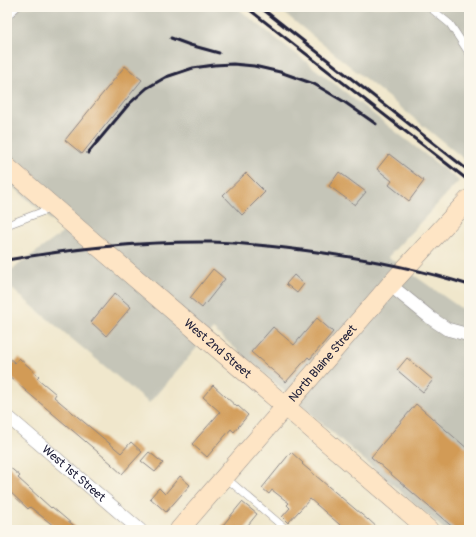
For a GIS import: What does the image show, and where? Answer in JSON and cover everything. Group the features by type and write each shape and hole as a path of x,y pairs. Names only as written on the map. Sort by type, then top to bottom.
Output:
{"street":[{"name":"West 2nd Street","path":"7,167 285,406 422,528"},
{"name":"North Blaine Street","path":"179,530 390,285 469,199"},
{"path":"390,285 440,325 447,329 469,334"},
{"name":"West 1st Street","path":"7,416 140,530"}],"lane":[{"path":"7,16 16,7"},
{"path":"429,7 450,24 469,53"},
{"path":"7,218 10,224 54,207"},
{"path":"224,477 287,530"}],"shaded area":[{"path":"7,7 236,7 459,181 388,257 469,314 469,530 445,530 213,329 149,403 7,285 7,273 64,232 15,188 7,191"},
{"path":"277,7 469,7 469,163"}],"building":[{"path":"125,66 142,80 82,154 65,140"},
{"path":"389,154 424,181 409,201 389,185 392,181 377,169"},
{"path":"339,172 366,192 355,205 329,186"},
{"path":"246,173 265,192 242,215 223,195"},
{"path":"213,269 225,279 202,308 190,298"},
{"path":"294,275 304,284 297,293 286,284"},
{"path":"115,293 131,307 106,336 91,322"},
{"path":"317,318 333,332 310,359 308,357 286,382 251,352 273,327 294,345"},
{"path":"7,356 15,363 19,358 39,376 37,378 56,394 54,397 121,453 131,442 142,452 122,474 7,374"},
{"path":"407,358 433,380 423,392 397,370"},
{"path":"213,385 248,415 234,432 231,429 207,457 192,444 220,412 203,397"},
{"path":"416,404 469,450 469,530 456,530 371,457"},
{"path":"149,452 163,463 155,472 141,461"},
{"path":"291,452 303,463 302,464 380,530 346,530 310,499 288,523 282,517 290,508 287,505 289,503 272,490 269,494 262,488"},
{"path":"7,465 20,476 18,478 51,508 52,507 79,530 59,530 30,507 28,509 7,489"},
{"path":"180,476 190,485 166,512 150,498 159,488 165,494"},
{"path":"242,502 257,514 244,530 219,530"}],"railway":[{"path":"246,7 469,181"},
{"path":"260,7 469,171"},
{"path":"171,38 219,53"},
{"path":"88,153 129,104 147,88 166,77 193,68 214,65 233,64 254,66 280,72 314,84 343,101 376,124"},
{"path":"7,260 110,246 212,242 282,248 361,259 415,270 469,285"}]}
